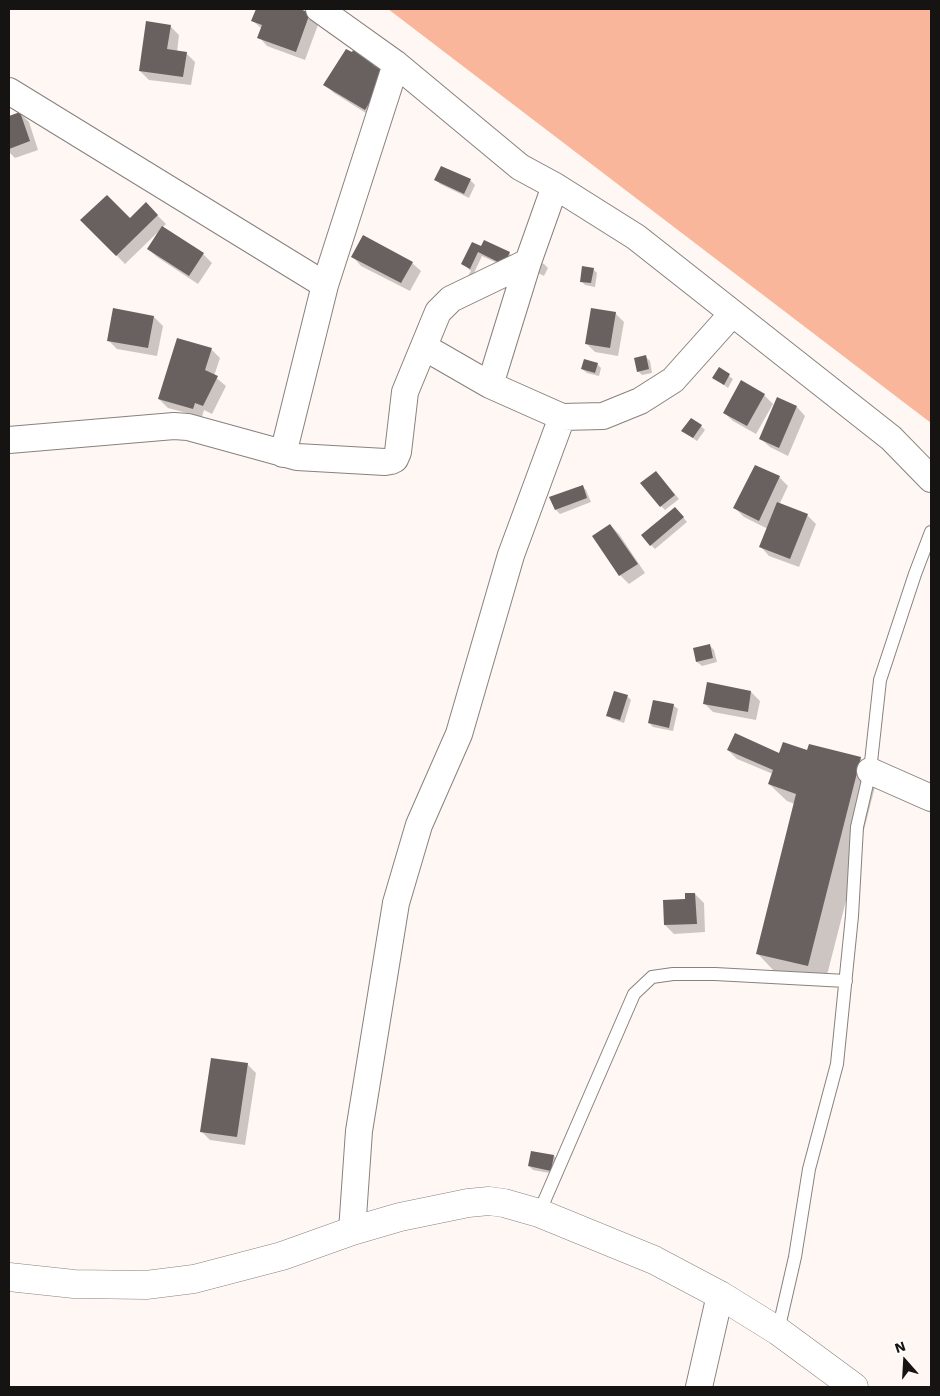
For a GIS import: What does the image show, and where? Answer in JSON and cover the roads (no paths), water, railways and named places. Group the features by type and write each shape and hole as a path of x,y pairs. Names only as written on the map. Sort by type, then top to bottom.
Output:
{"street":[{"path":"319,9 396,64 520,167 636,237 884,431 931,479"},
{"path":"283,454 325,285 396,64"},
{"path":"9,91 325,285"},
{"path":"490,385 554,186"},
{"path":"9,440 174,426 188,427 297,457 385,462 396,459 405,392 438,312 451,299 528,262"},
{"path":"424,347 490,385 562,417 603,416 640,401 673,380 732,314"},
{"path":"352,1231 359,1131 396,903 419,825 459,734 511,555 562,417"},
{"path":"870,771 931,798"},
{"path":"9,1277 74,1284 146,1285 194,1279 282,1256 352,1231 400,1217 468,1203 504,1203 539,1213 654,1260 720,1295 778,1331 854,1387"},
{"path":"698,1387 720,1295"}],"lane":[{"path":"778,1331 795,1257 809,1169 837,1064 852,916 857,828 870,771 880,680 931,532"},
{"path":"539,1213 634,994 652,977 673,974 715,974 846,981"}]}
